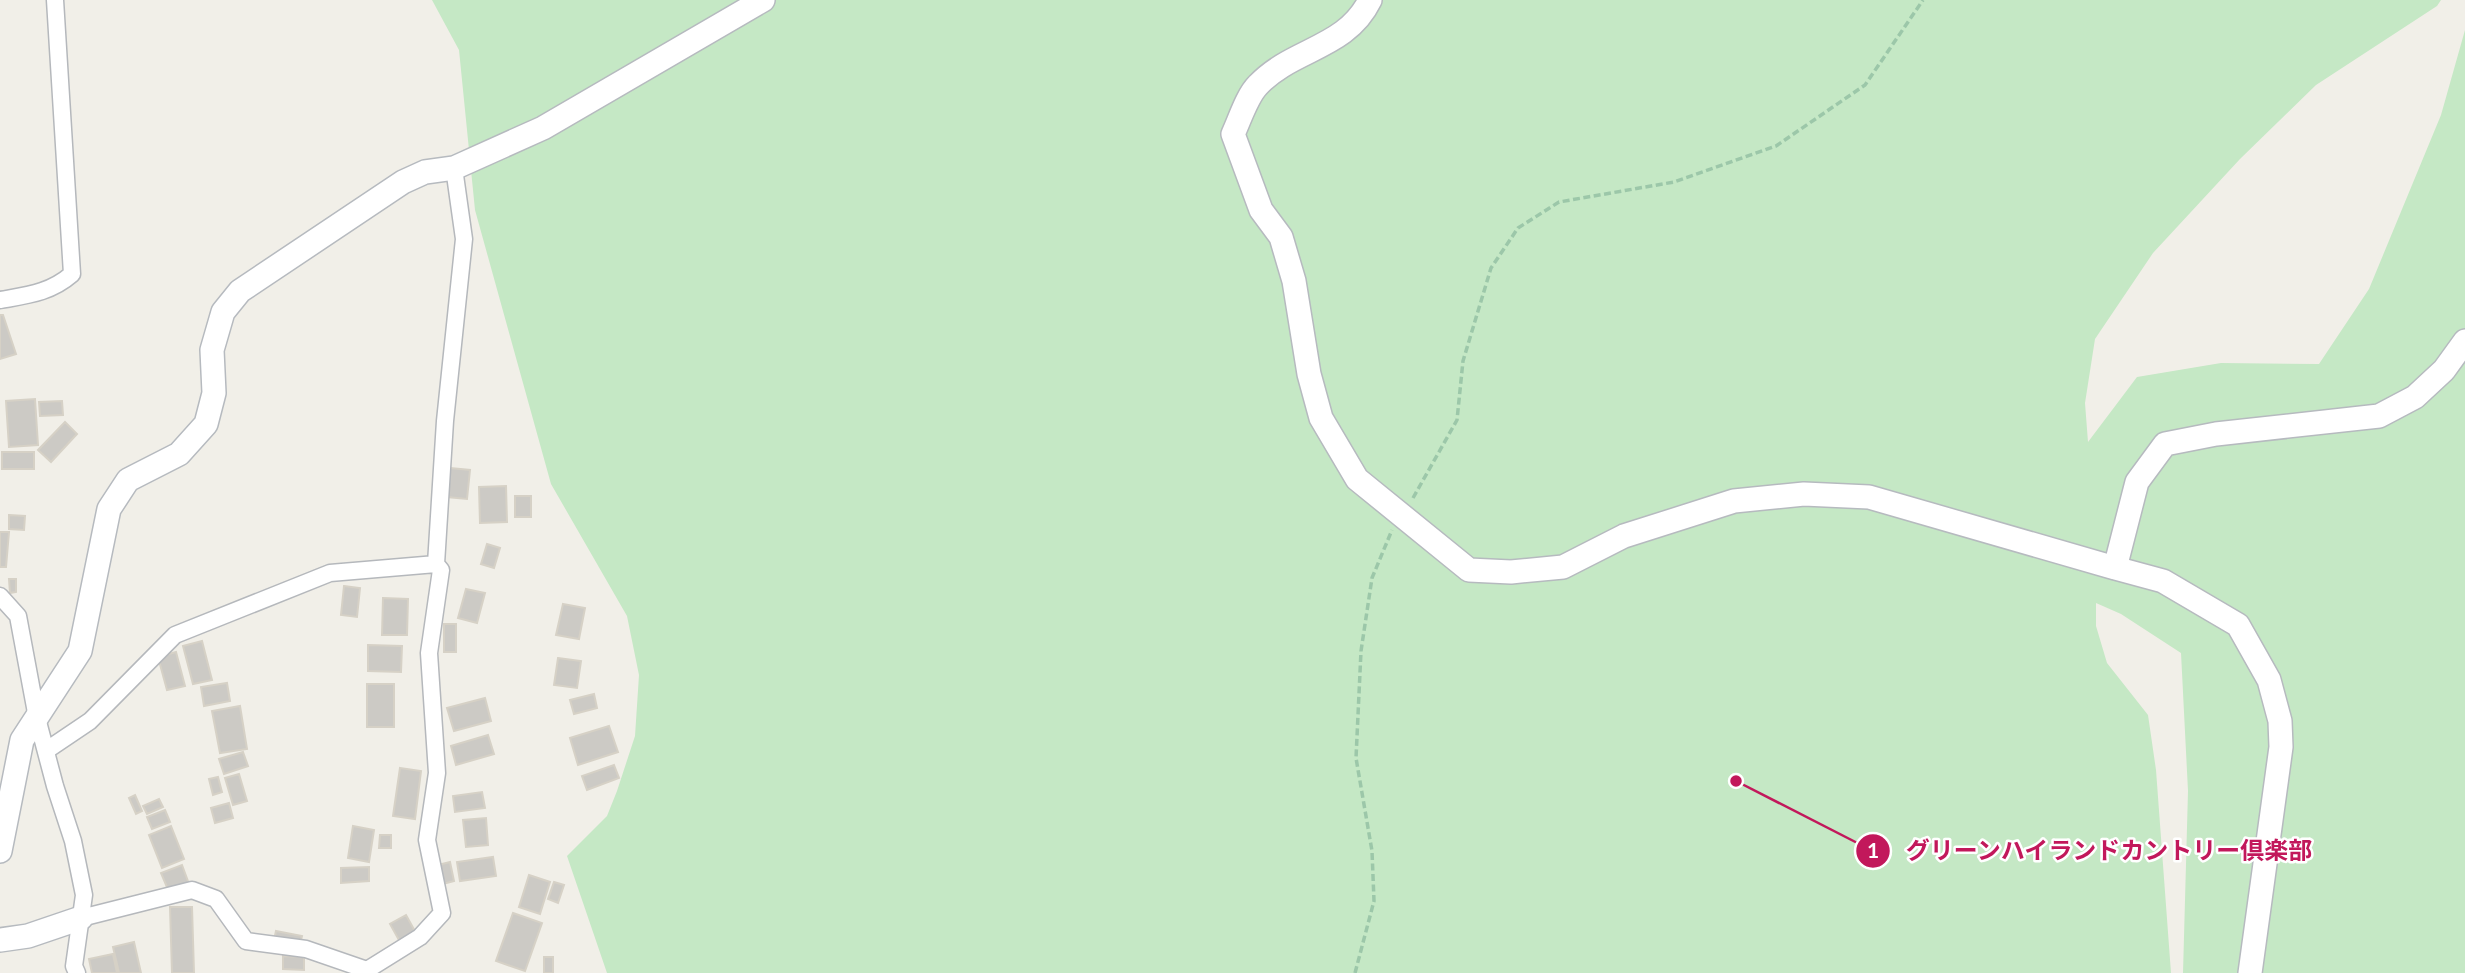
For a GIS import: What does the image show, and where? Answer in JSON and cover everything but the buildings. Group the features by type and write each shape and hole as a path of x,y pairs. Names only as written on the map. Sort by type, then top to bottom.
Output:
{"street":[{"path":"0,300 42,293 58,286 72,274 55,0"},
{"path":"0,851 19,747 80,651 105,523 115,495 136,474 179,454 206,424 214,393 214,334 231,300 404,182 425,172 454,168 543,128 763,0"},
{"path":"1370,0 1361,19 1331,41 1291,59 1256,86 1233,134 1261,210 1281,237 1294,281 1309,374 1321,418 1357,479 1469,570 1511,572 1563,567 1625,536 1734,501 1804,494 1869,497 2163,581 2238,625 2269,680 2280,720 2281,747 2250,973"},
{"path":"0,940 28,936 81,918 192,890 216,899 246,941 306,949 368,972 420,937 442,914 427,840 437,773 429,653 441,570 436,564 445,421 464,239 454,168"},
{"path":"2115,568 2137,482 2165,444 2216,434 2379,416 2415,397 2444,370 2465,341"},
{"path":"47,750 90,721 175,635 330,573 436,564"},
{"path":"0,596 18,616 37,718 73,841 84,895 74,967 76,973"}],"path":[{"path":"1355,973 1374,901 1372,850 1356,758 1361,651 1372,578 1386,540 1426,479 1457,421 1463,360 1491,268 1518,228 1559,202 1674,182 1776,146 1865,85 1923,0"}],"green space":[{"path":"432,0 2441,0 2437,6 2316,85 2240,159 2153,253 2095,339 2085,403 2088,442 2137,377 2221,363 2319,364 2369,289 2441,115 2465,30 2465,973 2183,973 2188,791 2181,653 2121,614 2096,603 2096,626 2107,663 2148,715 2156,770 2171,973 607,973 567,856 607,816 617,791 635,736 639,675 627,616 551,484 475,210 459,50"}],"place":[{"name":"グリーンハイランドカントリー倶楽部","path":"1736,781"}]}
